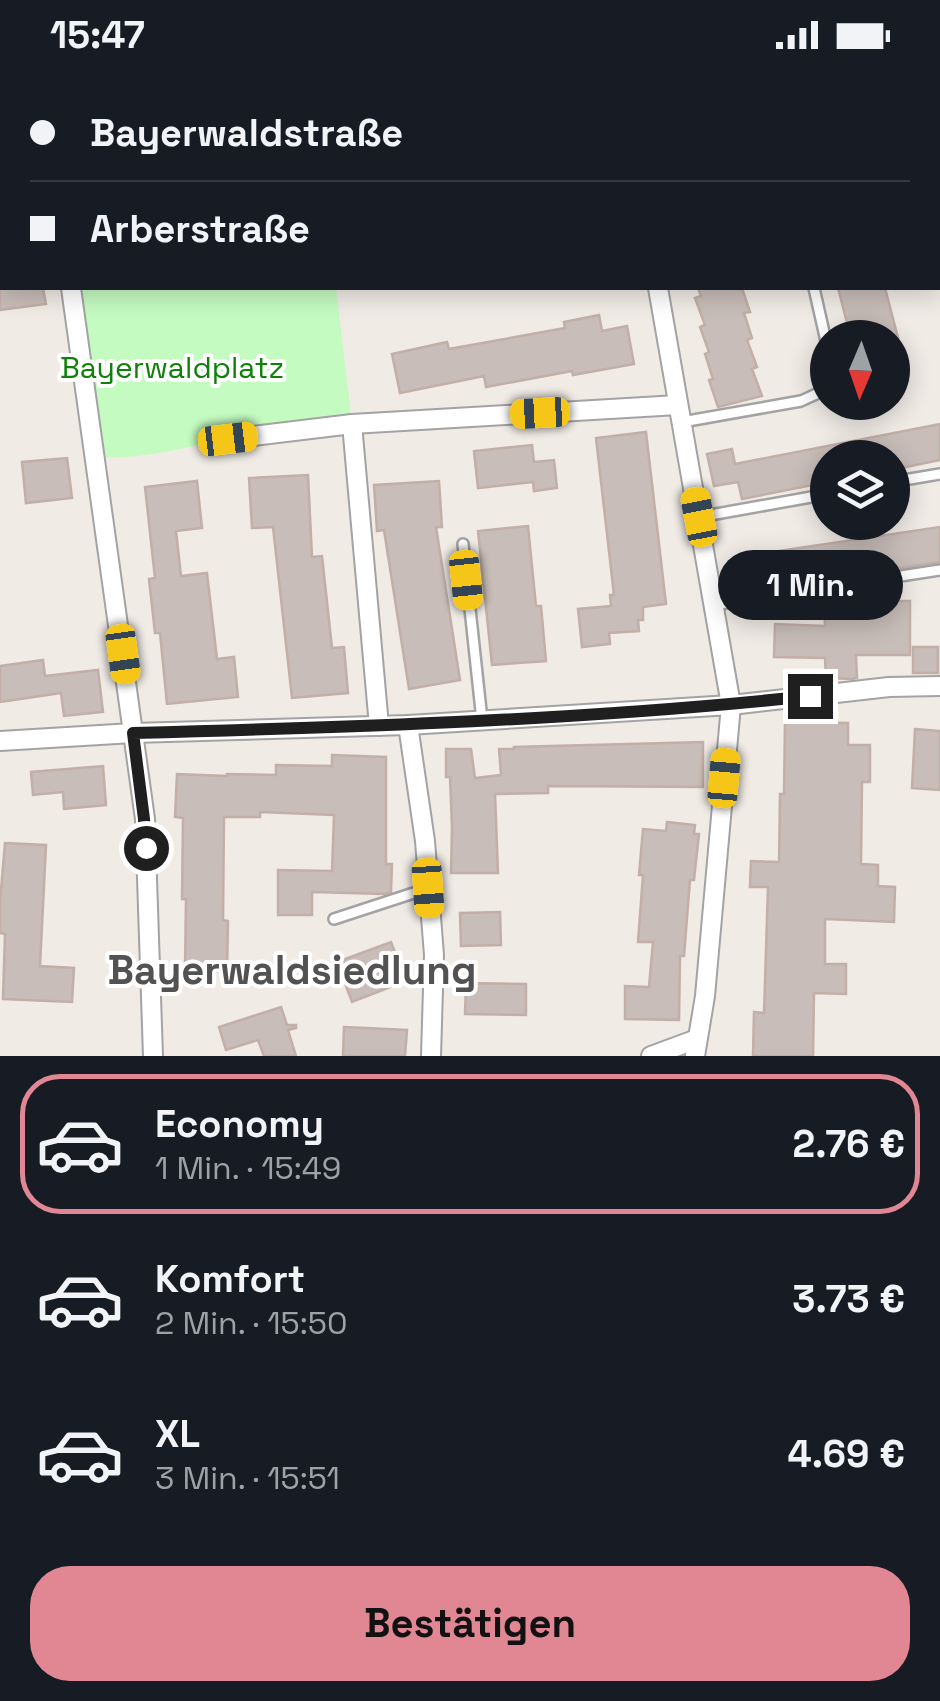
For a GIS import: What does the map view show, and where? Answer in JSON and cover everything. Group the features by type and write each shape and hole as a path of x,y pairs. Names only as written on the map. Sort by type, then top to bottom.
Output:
{"street":[{"path":"71,290 144,819 153,1056"},
{"path":"652,1056 696,1048 705,996 730,704 658,290"},
{"path":"228,439 352,424 680,413"},
{"path":"352,424 380,726"},
{"path":"0,741 408,725 940,686"},
{"path":"408,725 425,840 434,955 431,1056"}],"lane":[{"path":"814,290 821,320"},
{"path":"680,413 810,397"},
{"path":"910,479 940,474"},
{"path":"699,517 810,497"},
{"path":"463,544 482,720"},
{"path":"713,604 940,570"},
{"path":"334,919 428,888"}],"green space":[{"name":"Bayerwaldplatz","path":"71,290 336,290 352,424 243,437 144,455 96,456"}],"building":[{"path":"0,290 43,290 46,304 0,310"},
{"path":"699,290 743,290 750,312 744,313 752,338 747,340 757,367 752,369 762,396 718,407 709,380 713,379 705,354 709,352 700,327 705,325 695,298 701,296"},
{"path":"839,290 886,290 893,320 846,320"},
{"path":"599,315 602,331 627,326 634,364 486,387 484,376 400,393 392,354 447,342 449,349 565,328 564,322"},
{"path":"940,424 940,460 910,466 910,440 858,440"},
{"path":"646,432 666,604 643,607 639,631 609,633 610,644 582,647 578,609 611,606 610,595 614,595 596,438"},
{"path":"532,445 534,462 554,460 557,488 534,491 533,482 478,488 474,451"},
{"path":"732,449 735,464 810,449 810,486 742,499 738,482 714,486 707,454"},
{"path":"67,458 72,498 26,503 22,462"},
{"path":"308,475 312,557 322,556 332,648 344,647 348,693 292,698 273,527 252,528 249,478"},
{"path":"197,481 202,528 176,531 181,576 207,573 217,659 234,657 238,697 167,704 160,633 155,633 149,579 155,578 145,487"},
{"path":"439,481 442,527 436,527 460,680 409,689 384,530 377,531 374,485"},
{"path":"528,526 546,661 492,665 478,531"},
{"path":"940,527 940,562 757,590 752,555 853,540 910,540 910,531"},
{"path":"824,601 910,601 910,655 856,655 857,678 852,679 826,678 825,658 774,657 775,624 825,626"},
{"path":"913,647 938,647 938,673 913,673"},
{"path":"43,660 45,676 98,670 103,712 64,716 61,693 0,702 0,666"},
{"path":"785,722 848,723 848,745 870,745 870,782 862,782 861,864 878,865 878,886 895,887 894,922 825,919 825,964 846,964 846,994 814,993 813,1056 753,1056 754,1012 764,1013 768,887 750,887 751,861 779,862"},
{"path":"915,729 940,731 940,790 912,788"},
{"path":"703,742 703,787 548,786 548,793 495,794 498,873 451,873 446,749 471,749 475,778 501,775 499,749"},
{"path":"332,755 386,757 386,864 392,864 391,892 312,892 312,915 278,915 278,870 332,871 334,815 260,812 260,817 224,817 227,972 185,971 183,818 175,817 177,774 276,775 276,765 332,766"},
{"path":"103,766 106,805 64,809 63,792 33,795 31,772"},
{"path":"667,822 695,825 694,834 699,834 694,880 690,880 684,956 680,956 679,1020 625,1019 625,986 649,987 653,942 638,942 643,829 666,831"},
{"path":"5,843 46,845 40,966 74,968 72,1002 3,999 5,934 0,933 0,902"},
{"path":"500,912 501,945 461,946 460,913"},
{"path":"391,942 406,981 352,1002 337,962"},
{"path":"466,983 526,984 526,1015 465,1014"},
{"path":"281,1007 287,1025 296,1025 288,1030 296,1056 264,1056 258,1040 226,1050 219,1027"},
{"path":"344,1027 407,1030 405,1056 343,1056"}],"district":[{"name":"Bayerwaldsiedlung","path":"292,970"}],"route":[{"path":"146,848 133,733 408,725 810,696"}]}
